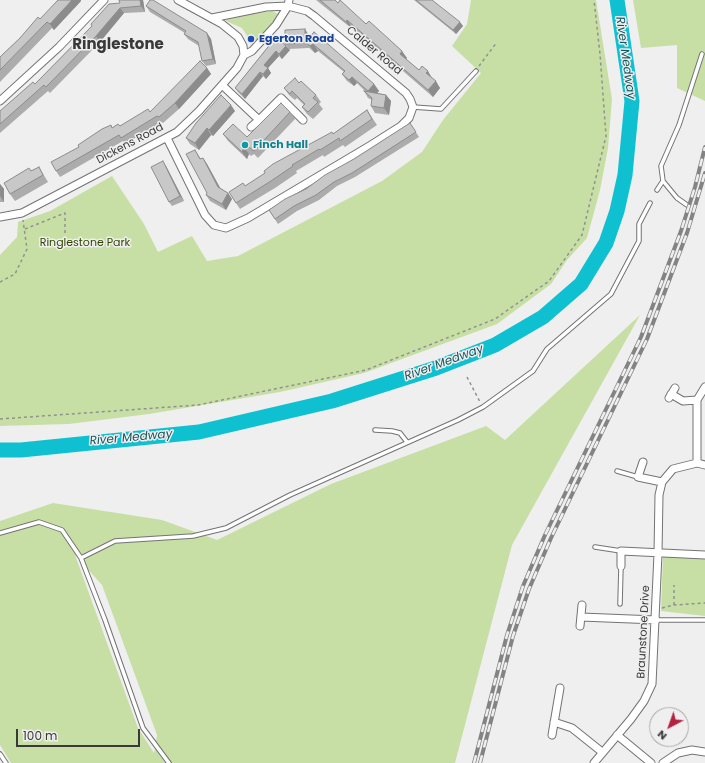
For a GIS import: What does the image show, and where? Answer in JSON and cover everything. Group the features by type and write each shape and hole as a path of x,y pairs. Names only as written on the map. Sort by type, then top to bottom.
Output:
{"street":[{"path":"0,102 60,47 104,0"},
{"path":"178,0 229,28 238,36 243,46 244,55 255,48 276,25 288,3"},
{"name":"Calder Road","path":"212,18 288,3 307,11 406,93 410,99 412,107"},
{"name":"Dickens Road","path":"0,217 22,214 167,138 186,124 237,68 244,55"},
{"path":"222,85 258,120"},
{"path":"251,127 281,98 303,120"},
{"path":"167,138 205,215 214,225 226,228 248,218 396,130 409,118 412,107"},
{"path":"697,463 696,400 705,387"},
{"path":"672,393 683,401 696,400"},
{"path":"643,462 638,477 662,482 673,469 697,463 705,465"},
{"name":"Braunstone Drive","path":"594,763 644,701 652,684 656,620 659,494 662,482"},
{"path":"621,566 621,551 658,554 705,555"},
{"path":"580,626 582,605"},
{"path":"581,616 656,620"},
{"path":"552,734 560,688"},
{"path":"554,722 572,728 602,752"},
{"path":"617,735 651,763"},
{"path":"664,763 678,753 692,750 705,752"}],"lane":[{"path":"687,205 677,198 663,181 661,166 678,125 702,54"},
{"path":"412,107 441,109 476,71"},
{"path":"657,190 663,181"},
{"path":"81,558 115,542 193,536 221,530 290,495 483,407 533,371 546,349 611,294 639,241 639,224 650,204"},
{"path":"375,430 400,433 408,442"},
{"path":"617,471 638,477"},
{"path":"0,533 39,522 62,530 81,558 105,620 143,728 169,763"},
{"path":"595,547 621,551"},
{"path":"620,604 621,566"},
{"path":"656,620 705,620"},
{"path":"0,754 6,763"}],"path":[{"path":"0,419 198,405 366,370 495,319 549,281 582,235 606,136 600,54 594,0"},
{"path":"476,71 496,42"},
{"path":"24,229 65,213 65,236"},
{"path":"0,282 15,274 27,249 22,214"},
{"path":"467,377 483,407"},
{"path":"674,585 674,605"},
{"path":"656,608 705,603"}],"green space":[{"name":"Ringlestone Park","path":"471,0 596,0 612,99 608,148 600,190 587,238 567,260 551,284 497,324 364,373 280,392 149,414 69,424 0,426 0,255 17,237 18,222 50,211 112,176 144,224 158,252 192,236 207,261 238,256 382,181 422,152 443,120 481,73 452,46 467,24"},
{"path":"633,0 705,0 705,101 677,88 677,45 641,48"},
{"path":"272,11 278,14 278,18 253,45 242,28 226,21 229,17"},
{"path":"640,315 512,545 455,763 11,763 0,745 0,521 53,503 162,520 217,540 331,484 486,426 505,440","holes":["75,555 102,585 157,735 154,753 138,728"]},
{"path":"705,554 705,616 661,611 663,557"}],"building":[{"path":"58,0 72,0 50,24 47,22 0,70 0,57 20,38 38,17 40,19"},
{"path":"119,0 140,0 141,6 120,8 96,36 46,87 44,85 0,124 0,111 33,82 35,84 92,26 91,24 109,4 120,3"},
{"path":"150,0 153,0 207,33 213,59 202,61 198,42 184,34 186,31 146,6"},
{"path":"320,0 335,0 338,3 340,0 366,24 369,21 402,51 400,54 419,70 422,66 428,71 426,73 436,81 428,90 347,20 346,22"},
{"path":"416,0 432,0 460,22 453,30"},
{"path":"305,29 305,43 285,44 285,30"},
{"path":"314,32 374,84 368,91 352,77 349,80 342,74 345,71 313,44 310,46 305,42"},
{"path":"276,37 286,46 279,54 276,51 264,65 268,68 263,74 260,72 242,94 235,88"},
{"path":"200,61 207,68 175,103 159,117 157,116 121,138 119,135 56,171 51,162 79,147 78,145 102,129 111,125 112,128 118,124 120,126 148,109 150,112"},
{"path":"295,78 299,83 301,81 316,95 313,98 318,102 308,112 302,107 305,104 292,91 290,94 284,88"},
{"path":"364,91 386,95 384,108 371,106 372,98"},
{"path":"221,95 231,105 209,130 207,128 195,143 186,138 196,123"},
{"path":"281,103 290,112 254,151 249,147 247,149 244,147 242,152 223,134 233,124 247,137"},
{"path":"367,110 372,119 340,141 339,138 292,165 293,166 271,181 236,203 229,192 243,183 245,186 265,173 264,171 273,164 332,132 333,134"},
{"path":"410,123 416,132 352,173 334,182 316,195 294,206 275,219 269,210 285,199 306,189 325,175 354,159"},
{"path":"195,150 200,159 203,158 218,187 228,193 222,204 206,195 207,193 186,154"},
{"path":"163,161 180,196 169,202 151,167"},
{"path":"39,167 43,175 10,194 4,183 29,168 31,171"}],"waterway":[{"name":"River Medway","path":"0,450 21,450 199,432 332,401 436,368 495,345 543,317 581,284 606,243 617,211 625,175 632,101 617,0"}],"railway":[{"path":"474,763 507,635 523,586 545,535 641,337 681,231 695,187 705,147"},
{"path":"480,763 513,636 529,589 551,538 647,339 687,233 705,173"}],"place":[{"name":"Egerton Road","path":"251,39"},
{"name":"Finch Hall","path":"245,145"}],"district":[{"name":"Ringlestone","path":"118,45"}]}
